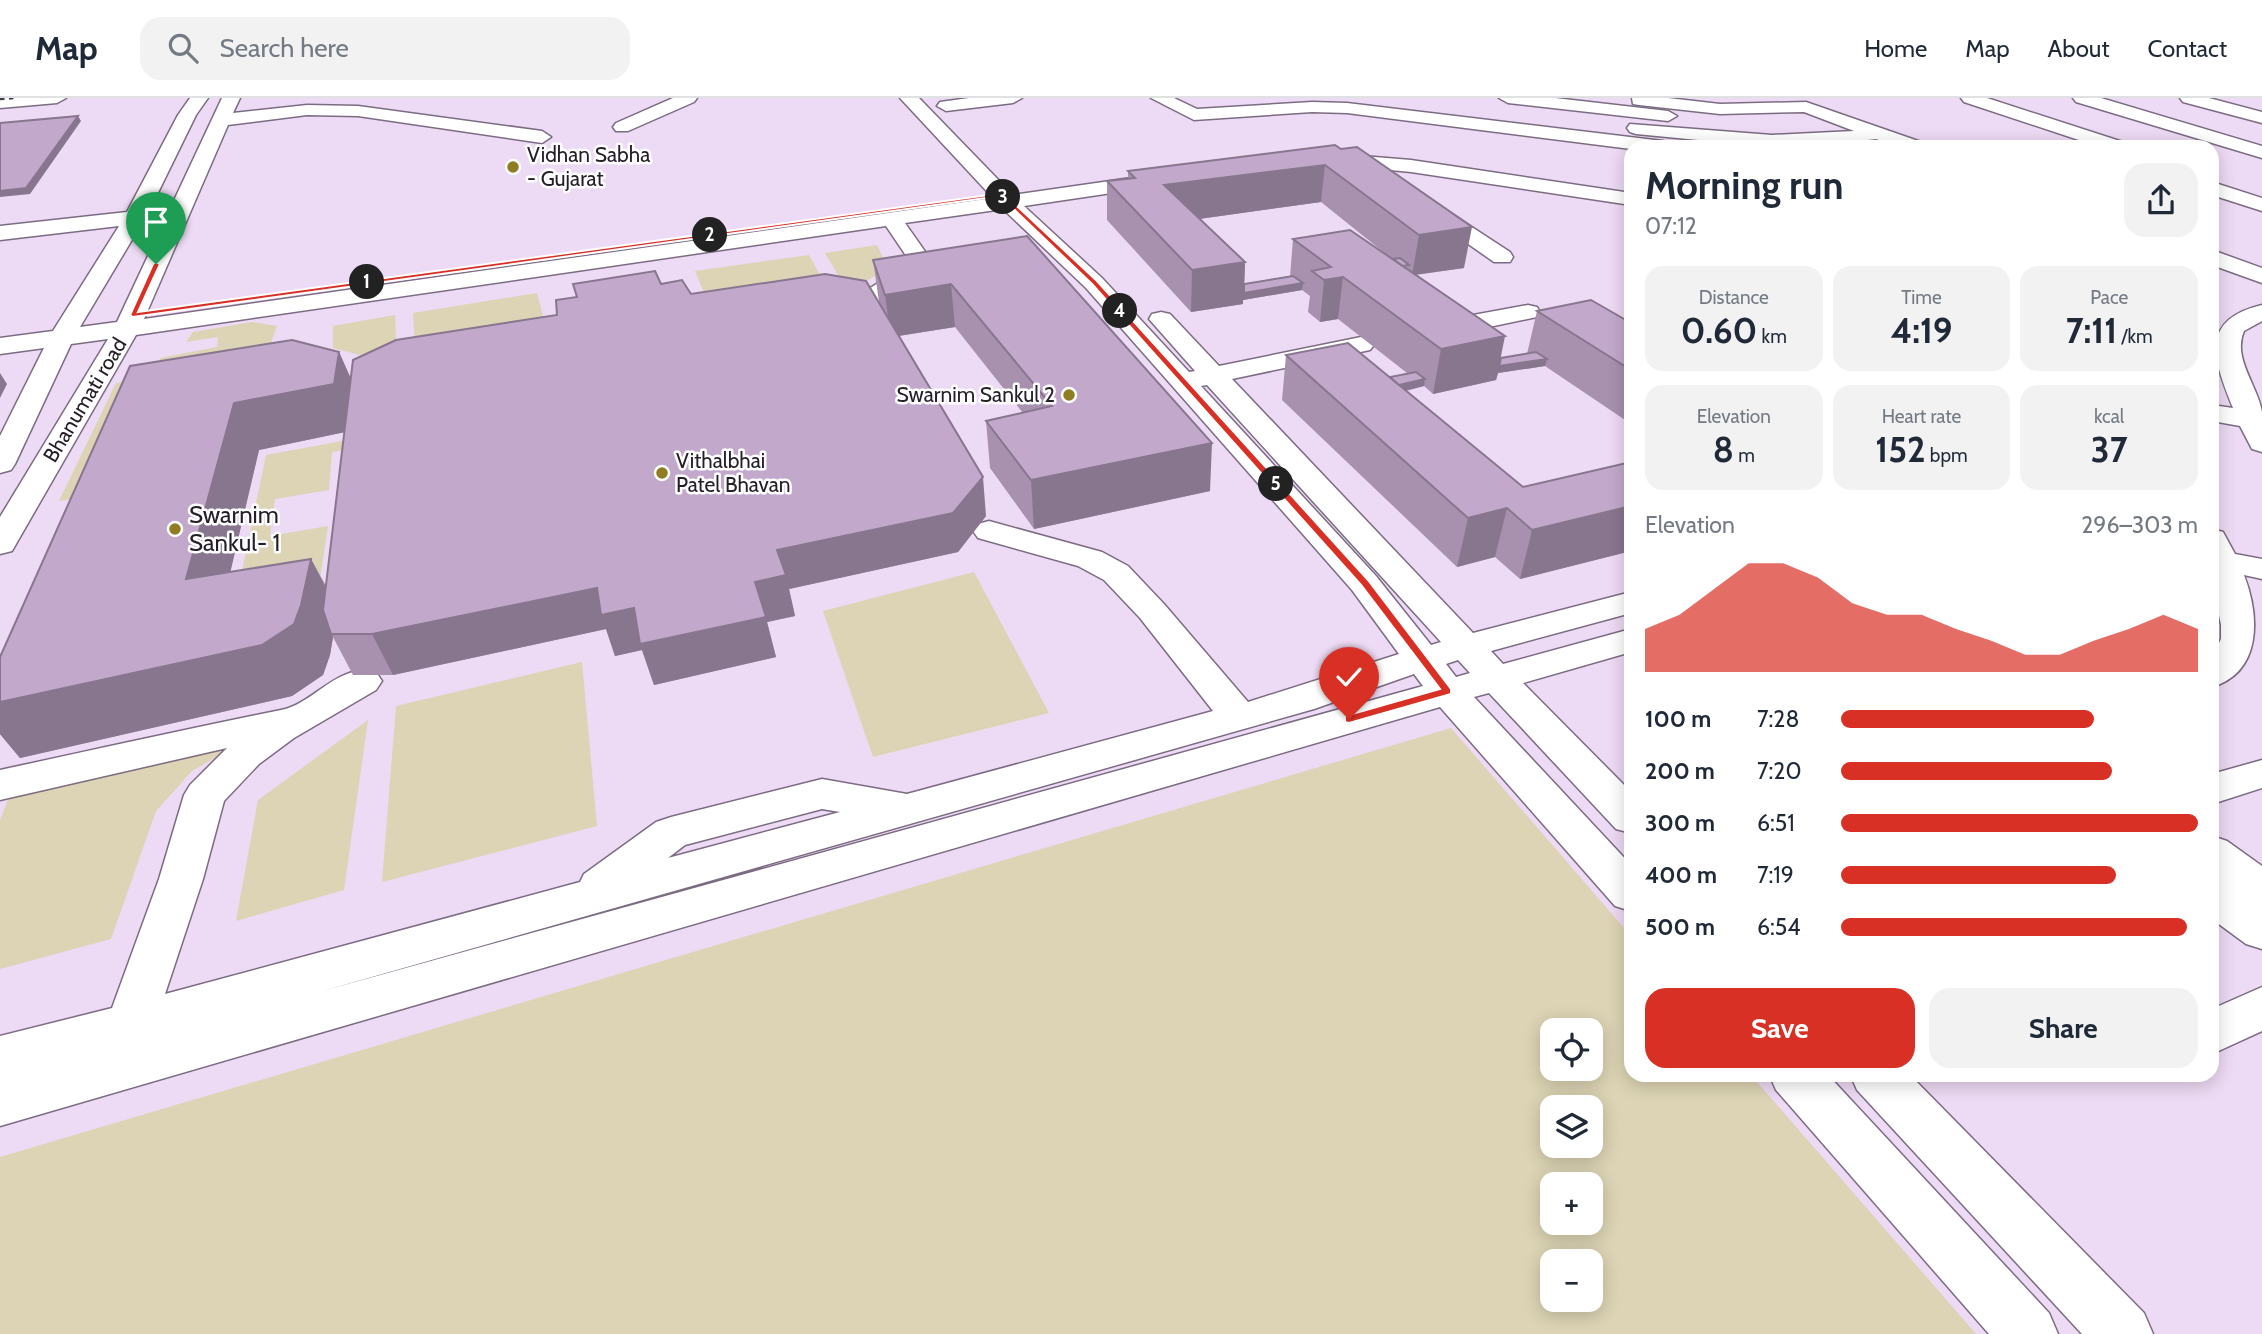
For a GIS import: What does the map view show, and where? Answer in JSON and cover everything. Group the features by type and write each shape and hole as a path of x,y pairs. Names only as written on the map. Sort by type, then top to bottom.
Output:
{"street":[{"path":"0,103 57,98"},
{"name":"Bhanumati road","path":"0,464 66,331 135,217 187,115 199,98"},
{"path":"358,111 398,98"},
{"path":"622,127 688,98"},
{"path":"935,107 1013,98"},
{"path":"1166,101 1226,98"},
{"path":"1384,98 1404,104"},
{"path":"1508,98 1613,114 1728,139 1748,140"},
{"path":"1948,98 2071,140"},
{"path":"1970,98 2098,140"},
{"path":"2082,98 2262,152"},
{"path":"2189,98 2262,118"},
{"path":"2228,98 2262,108"},
{"path":"1166,101 1186,113 1208,116 1312,107 1404,104 1757,124 1838,119 1897,140"},
{"path":"935,107 1020,196 1094,283 1364,583 1434,675 1624,886"},
{"path":"226,109 358,111 542,137"},
{"name":"Bhanumati road","path":"0,544 130,322 226,109"},
{"path":"1613,114 1652,140"},
{"path":"1828,140 1877,133"},
{"path":"1303,157 1331,152 1624,188"},
{"path":"1414,163 1399,183 1405,190 1502,257"},
{"path":"1414,163 1624,198"},
{"path":"0,346 66,331 1181,173"},
{"path":"2219,187 2257,191"},
{"path":"2219,187 2257,191"},
{"path":"130,322 301,305 892,220 1020,196 1124,279 1466,647 1624,811"},
{"path":"0,233 180,213"},
{"path":"858,307 917,268 920,260 892,220"},
{"path":"2219,260 2252,272"},
{"path":"2219,275 2252,272"},
{"path":"295,331 301,305"},
{"path":"1446,328 1528,312"},
{"path":"2258,428 2241,397 2227,343 2230,331 2241,322 2262,312"},
{"path":"0,334 66,331"},
{"path":"1141,335 1130,348 1133,358 1154,382 1162,390 1205,406"},
{"path":"1183,381 1362,345"},
{"path":"2219,415 2258,428"},
{"path":"989,531 1090,559 1116,573 1152,611 1239,718"},
{"path":"2219,551 2262,569"},
{"path":"2219,556 2238,613 2240,634 2235,653 2219,668"},
{"path":"0,1103 1434,675 1466,647 1624,605"},
{"path":"0,1058 1301,700 1434,675 1497,677 1624,642"},
{"path":"131,1024 181,879 205,795 245,754 298,718 363,681"},
{"path":"0,785 298,718"},
{"path":"2219,787 2262,774"},
{"path":"2219,865 2240,904"},
{"path":"2219,1028 2262,1007"},
{"path":"1812,1082 2028,1334"},
{"path":"1883,1082 2123,1334"}],"shaded area":[{"path":"877,245 888,268 848,292 825,253"},
{"path":"809,255 833,299 715,319 695,271"},
{"path":"537,293 551,346 416,366 413,313"},
{"path":"395,315 397,363 333,348 333,326"},
{"path":"252,322 277,326 262,368 107,493 59,501 116,383 155,376 160,358 217,347 218,337 186,342 193,332"},
{"path":"353,439 356,448 332,452 329,490 275,499 270,536 328,526 316,605 337,606 231,624 266,455"},
{"path":"974,572 1049,713 873,757 823,611"},
{"path":"582,662 597,826 382,882 396,706"},
{"path":"368,720 344,890 236,921 258,800"},
{"path":"1451,728 1624,928 1624,1082 1757,1082 1976,1334 0,1334 0,1157"},
{"path":"246,740 192,771 156,811 111,939 0,969 0,820 11,792"}],"building":[{"path":"78,116 26,188 0,191 0,123"},
{"path":"1335,145 1341,149 1357,147 1472,227 1419,235 1325,165 1164,185 1245,262 1192,270 1107,181 1135,178 1128,171"},
{"path":"1350,230 1505,336 1441,349 1343,277 1324,280 1312,271 1331,267 1293,239"},
{"path":"1027,236 1212,443 1031,480 986,421 1052,406 951,284 885,295 873,260"},
{"path":"1400,258 1409,265 1403,266 1393,259"},
{"name":"Vithalbhai Patel Bhavan","path":"655,271 661,284 682,280 691,294 825,274 866,281 983,477 953,513 777,550 786,575 755,582 766,617 640,644 634,608 601,615 597,588 372,634 331,634 323,610 353,360 396,340 557,315 556,300 577,297 573,284"},
{"path":"1293,276 1303,283 1244,293 1244,284"},
{"path":"1591,300 1624,319 1624,366 1537,311"},
{"path":"292,340 339,352 334,384 234,403 186,579 311,559 294,624 262,645 0,702 0,657 130,366"},
{"path":"1348,343 1523,487 1624,464 1624,508 1532,530 1507,508 1468,518 1286,355"},
{"path":"1536,352 1547,359 1499,366 1501,358"},
{"path":"1416,372 1425,379 1399,385 1390,377"}],"railway":[{"path":"0,99 15,98"}],"place":[{"name":"Vidhan Sabha - Gujarat","path":"513,167"},
{"name":"Swarnim Sankul 2","path":"1069,395"},
{"name":"Vithalbhai Patel Bhavan","path":"662,473"},
{"name":"Swarnim Sankul- 1","path":"175,529"}],"route":[{"path":"156,264 133,315 1001,194 1094,283 1364,583 1447,691 1349,719"}]}
